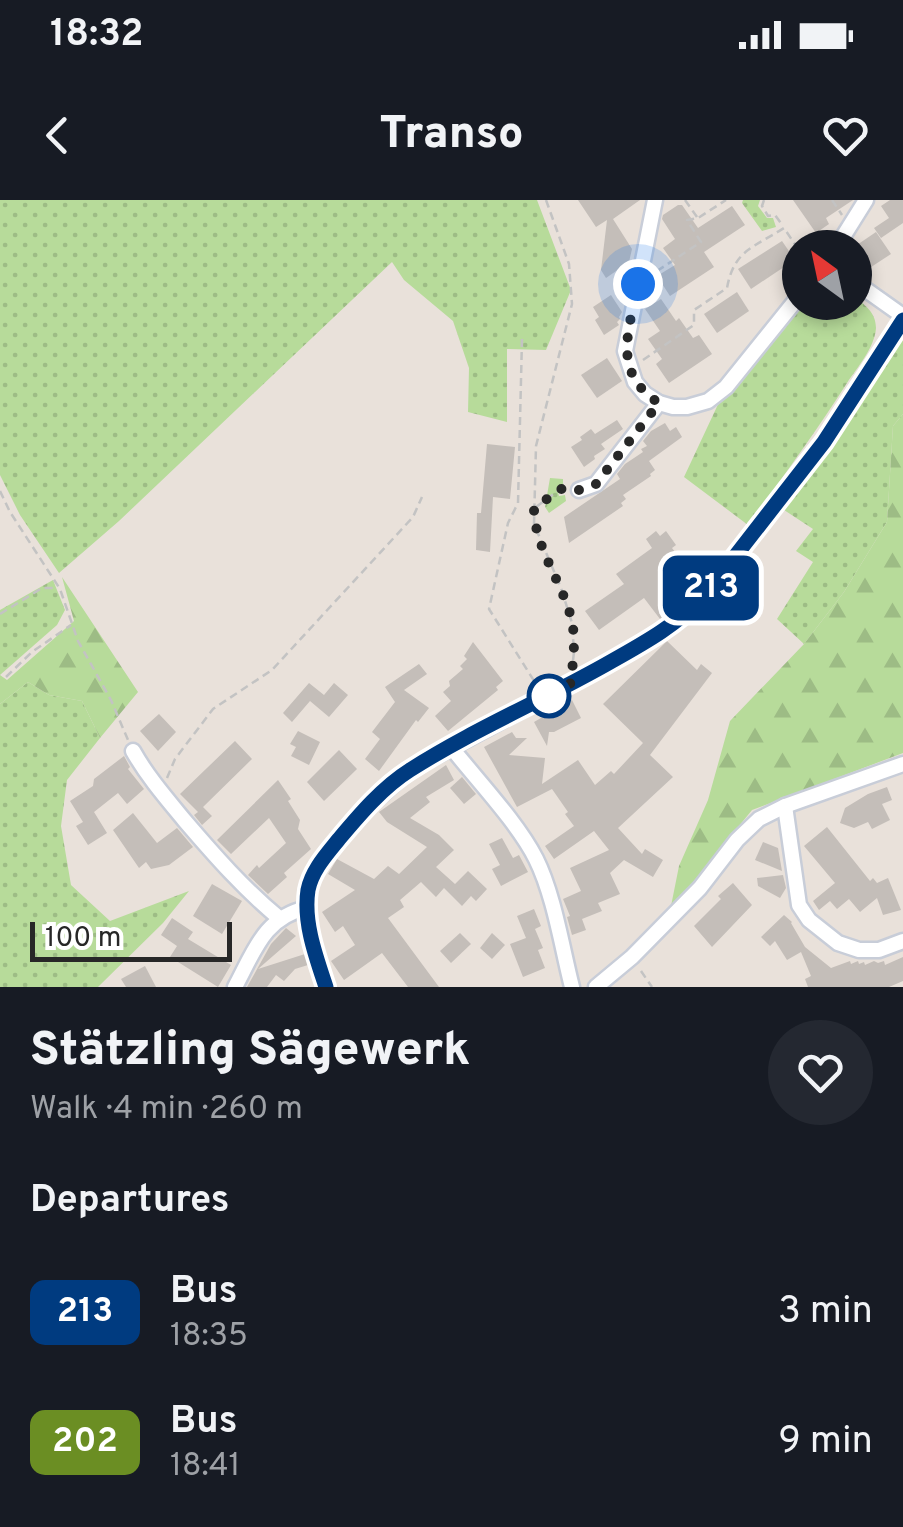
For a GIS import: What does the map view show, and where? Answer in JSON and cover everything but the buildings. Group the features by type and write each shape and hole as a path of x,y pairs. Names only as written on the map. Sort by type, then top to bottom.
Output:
{"street":[{"path":"655,200 625,351 635,382 645,394 674,407 708,400 726,387 782,318"},
{"path":"847,230 866,200"},
{"path":"326,987 307,908 308,888 322,860 357,816 408,771 570,685 687,614 824,442 903,318 872,295"},
{"path":"579,490 596,484 659,403"},
{"path":"452,747 534,854 543,874 572,987"},
{"path":"133,750 155,785 217,858 279,918"},
{"path":"596,987 632,957 700,888 759,819 903,764"},
{"path":"785,806 799,905 809,920 838,943 858,950 879,950 903,941"},
{"path":"235,987 269,927 292,911 307,908"}],"path":[{"path":"546,200 569,264 572,304 536,446 534,524 572,623 570,685"},
{"path":"685,200 698,218"},
{"path":"638,284 701,242 687,220 698,218 726,200"},
{"path":"630,369 694,325 694,310 726,288 738,257 784,228 775,216 768,216 762,206 764,200"},
{"path":"522,339 518,503 508,523 489,609 544,698"},
{"path":"534,508 563,488 579,490"},
{"path":"0,491 60,590 78,642 111,700 133,750"},
{"path":"167,778 175,759 213,709 272,670 413,517 422,497"},
{"path":"0,614 42,588 60,590"},
{"path":"6,677 32,652 72,624"},
{"path":"632,957 652,987"}],"green space":[{"path":"0,200 537,200 571,290 546,350 507,349 507,422 468,412 469,368 453,321 404,280 392,262 59,573 20,515 0,475"},
{"path":"743,200 760,200 758,206 767,218 773,218 776,227 762,231"},
{"path":"872,314 876,328 865,357 748,525 684,477 721,398 787,320 872,320"},
{"path":"903,336 903,414 893,426 887,522 844,592 804,644 777,619 813,562 796,551 813,529 781,508"},
{"path":"903,414 903,753 752,810 670,911 679,866 708,800 730,721 804,644 844,592 887,522 893,426"},
{"path":"550,478 563,479 558,492 559,496 565,495 566,501 549,513 545,507"},
{"path":"62,577 138,692 100,738 82,701 49,695 28,682 0,704 0,675 7,680 74,621"},
{"path":"53,580 65,610 57,625 0,675 0,610"},
{"path":"28,682 49,695 82,701 100,738 67,780 61,826 71,885 110,921 189,891 163,923 98,987 0,987 0,704"}],"bus line":[{"name":"213","path":"326,987 310,933 308,888 322,860 357,816 408,771 594,672 687,614 824,442 903,320"}],"route":[{"path":"549,696 544,698 570,685 572,623 534,524 534,508 563,488 579,490 596,484 659,403 635,382 625,351 638,284"}]}
